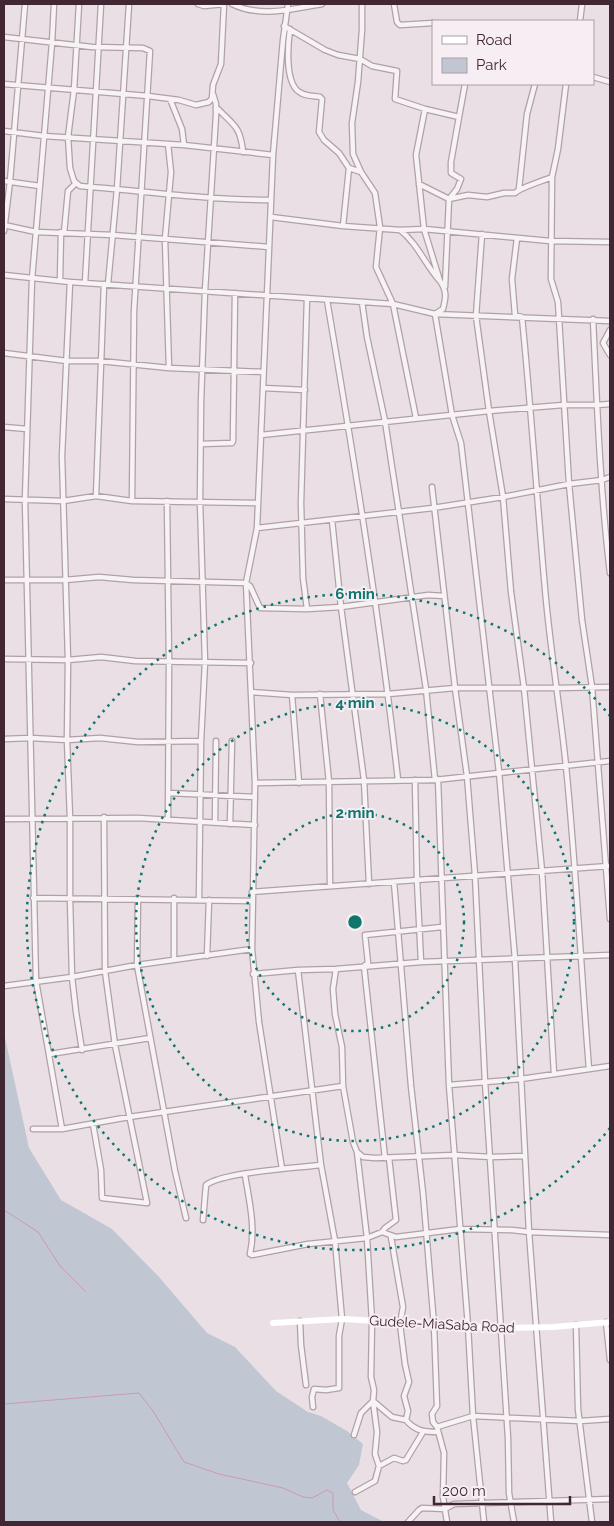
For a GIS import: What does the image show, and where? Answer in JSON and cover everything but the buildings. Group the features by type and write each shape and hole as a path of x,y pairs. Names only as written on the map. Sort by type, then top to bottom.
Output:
{"street":[{"path":"4,231 25,4"},
{"path":"54,4 32,278 24,500 36,981 62,1129"},
{"path":"78,4 74,90 68,137 70,168 76,183 80,186 142,192 211,196 242,200 271,200"},
{"path":"85,283 101,4"},
{"path":"96,496 100,361 106,284 113,235 129,4"},
{"path":"198,4 204,6 224,4 221,64 213,85 216,107 205,291 200,502 205,662 201,741 199,900"},
{"path":"232,4 250,10 272,12 322,4"},
{"path":"250,4 250,10"},
{"path":"282,1169 258,1022 252,949 255,783 246,583 257,528 273,155 284,26 288,4"},
{"path":"362,4 360,59 352,123 353,154 361,172 375,193 380,227 376,267 393,304 416,418"},
{"path":"394,4 397,22 400,25 432,23"},
{"path":"580,20 582,4"},
{"path":"284,26 324,50 360,59 372,66 397,72 395,99 425,109 459,117"},
{"path":"290,29 288,49 292,84 300,93 322,100 321,136 339,153 349,168 361,172"},
{"path":"4,37 99,48 126,46 143,48 150,51 135,286 132,502"},
{"path":"594,77 610,82"},
{"path":"4,84 148,96 196,105 209,102 213,94"},
{"path":"435,314 443,309 446,295 449,199 457,189 460,179 451,173 451,162 464,85"},
{"path":"519,189 527,114 535,85"},
{"path":"566,85 558,149 552,177 551,279 558,302 569,484 582,620 592,687 609,866 610,919"},
{"path":"170,99 182,129 184,145"},
{"path":"216,107 236,126 241,136 243,152"},
{"path":"425,109 416,155 424,229 440,281"},
{"path":"4,131 145,144 184,145 273,155"},
{"path":"168,144 171,172 165,240 168,368"},
{"path":"343,226 349,168"},
{"path":"419,184 449,199 468,195 487,197 504,193 515,193 519,189 552,177"},
{"path":"4,181 40,186"},
{"path":"60,281 68,191 76,183"},
{"path":"271,217 343,226 380,227 400,230 424,229 550,241 610,242"},
{"path":"4,225 36,232 113,235 269,247"},
{"path":"400,230 407,235 445,288"},
{"path":"482,234 476,316 503,497 511,592 524,688 542,871 554,1074"},
{"path":"517,238 512,279 515,315 522,317"},
{"path":"4,275 70,282 393,304 435,314 610,321"},
{"path":"70,282 62,456 68,660 67,740 72,977 82,1050"},
{"path":"201,444 232,443 235,293"},
{"path":"306,298 301,503 303,578 307,609"},
{"path":"327,300 375,603 398,780"},
{"path":"362,302 385,422 399,512 426,690 436,779 442,878 442,926 449,1085 468,1326 473,1416 484,1522"},
{"path":"435,314 452,415 461,443 499,772 515,959 524,1156 551,1522"},
{"path":"522,317 538,489 545,590 566,766 589,1069"},
{"path":"593,319 602,480 610,573"},
{"path":"610,330 603,343 610,355"},
{"path":"4,353 66,361 100,361 168,368 264,372"},
{"path":"263,388 305,390"},
{"path":"260,435 489,411 563,405 610,404"},
{"path":"4,427 27,429"},
{"path":"257,528 433,508 503,497 538,489 602,480 610,477"},
{"path":"432,487 433,508 467,776 475,875 485,1082 509,1451 508,1493 514,1522"},
{"path":"4,499 63,501 96,496 132,502 257,503"},
{"path":"167,501 168,820"},
{"path":"332,520 341,607 364,780 368,884"},
{"path":"4,580 99,578 246,583 250,586 260,608 307,609 341,607 435,595 444,596"},
{"path":"4,659 68,660 101,657 135,661 251,663"},
{"path":"251,692 388,694 455,688 610,687"},
{"path":"292,694 299,783"},
{"path":"320,694 328,782 330,886"},
{"path":"4,739 67,740 100,738 138,742 201,741"},
{"path":"215,823 216,741"},
{"path":"230,824 232,741"},
{"path":"255,783 436,779 610,761"},
{"path":"415,780 421,962"},
{"path":"169,793 255,797"},
{"path":"4,819 104,817 255,825"},
{"path":"93,1124 101,1170 102,1198 147,1203 115,1045 106,971 104,817"},
{"path":"252,892 609,866"},
{"path":"394,882 434,1325 437,1390 436,1406 432,1414 444,1453 443,1497 446,1509 446,1522"},
{"path":"34,898 174,898 252,901"},
{"path":"138,898 138,965 175,1171 186,1218"},
{"path":"174,898 174,960"},
{"path":"208,956 209,900"},
{"path":"364,966 368,964 365,935 442,926"},
{"path":"4,986 252,949"},
{"path":"254,974 421,962 610,955"},
{"path":"245,1174 252,1218 253,1242 251,1254 308,1244 367,1238 382,1232 396,1220 364,966"},
{"path":"336,969 333,989 342,1047 344,1086 352,1142 356,1152 367,1238 372,1321 371,1378 374,1390 373,1402 377,1432 375,1454 379,1466 374,1481 355,1492"},
{"path":"298,970 322,1165 335,1242 342,1319 339,1336 339,1388 314,1389 312,1397 313,1407"},
{"path":"50,1054 150,1038"},
{"path":"449,1085 521,1079 610,1066"},
{"path":"33,1129 62,1129 129,1117 344,1086"},
{"path":"356,1152 363,1157 387,1158 454,1155 524,1156"},
{"path":"203,1220 206,1185 211,1181 245,1174 322,1165"},
{"path":"382,1232 396,1238 460,1230 610,1235"},
{"path":"391,1236 403,1307 400,1324 409,1382 404,1396 408,1411 406,1420"},
{"name":"Gudele-MiaSaba Road","path":"273,1323 342,1319 400,1324 502,1328 608,1322"},
{"path":"300,1321 306,1385"},
{"path":"608,1322 610,1360"},
{"path":"576,1325 578,1409 592,1522"},
{"path":"373,1402 392,1416 406,1420 423,1432 473,1416 580,1421 610,1419"},
{"path":"354,1435 361,1413 373,1402"},
{"path":"379,1466 394,1458 403,1462 406,1460 423,1432"},
{"path":"408,1522 422,1508 446,1509 454,1504 610,1499"}],"green space":[{"path":"4,1033 29,1148 61,1200 112,1229 159,1277 207,1333 235,1347 276,1391 308,1412 321,1416 347,1431 363,1444 359,1465 347,1483 361,1510 384,1522 4,1522"}],"waterway":[{"path":"4,1210 38,1232 60,1266 85,1291"},
{"path":"4,1404 139,1393 153,1411 184,1462 219,1474 283,1488 303,1497 312,1498 327,1490 333,1493 333,1510 340,1522"}]}
